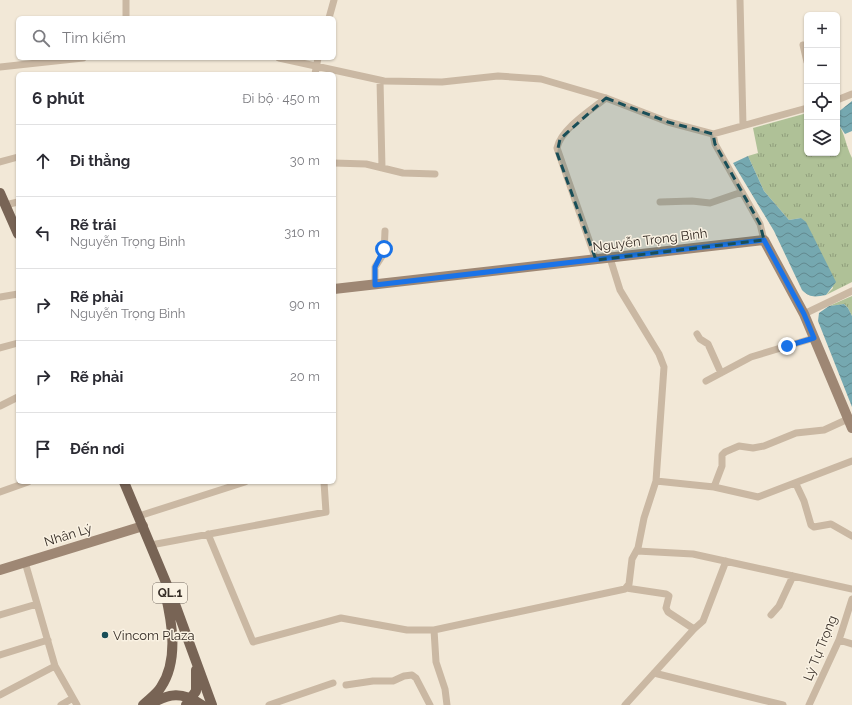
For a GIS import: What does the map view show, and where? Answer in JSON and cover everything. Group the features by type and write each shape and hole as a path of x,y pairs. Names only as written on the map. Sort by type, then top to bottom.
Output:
{"main road":[{"path":"0,193 16,230"},
{"name":"QL.1","path":"125,484 151,545 212,705"},
{"path":"143,705 161,687 171,664 172,646 170,615 158,563"},
{"path":"189,701 196,691 197,676 191,648"},
{"path":"149,705 158,700 179,694 189,701 202,705"}],"street":[{"path":"126,0 126,16"},
{"path":"330,16 334,0"},
{"path":"740,0 743,125"},
{"path":"803,45 804,49"},
{"path":"0,67 65,60"},
{"path":"285,60 315,70 328,72"},
{"path":"315,70 318,60"},
{"path":"336,73 380,80 442,82 498,76 541,79 606,98 668,122 713,134 804,109"},
{"path":"380,80 382,168"},
{"path":"840,99 852,94"},
{"path":"596,260 557,148 560,139 606,98"},
{"path":"713,134 715,144 760,224 764,240 804,314 850,423 824,430 796,433 764,446 753,448 739,446 725,452 722,455 722,466 714,487"},
{"path":"0,162 16,158"},
{"path":"336,163 366,164 403,173 435,174"},
{"path":"660,202 692,201 710,203 742,192"},
{"path":"5,205 16,202"},
{"path":"375,285 375,267 384,252 385,231"},
{"name":"Nguyễn Trọng Bình","path":"336,289 764,240"},
{"path":"610,258 620,290 663,363 656,481 644,518 637,551 632,559 629,584 626,588"},
{"path":"804,314 852,291"},
{"path":"0,297 16,294"},
{"path":"697,334 700,339 708,344 721,373"},
{"path":"706,381 760,354 814,338"},
{"path":"0,348 16,344"},
{"path":"0,406 16,398"},
{"path":"656,481 714,487 755,498 796,484 852,461"},
{"path":"0,492 22,484"},
{"path":"141,521 240,484"},
{"path":"151,545 326,512 324,484"},
{"path":"796,484 804,501 811,525 814,527 831,524 852,536"},
{"name":"Nhân Lý","path":"0,570 141,521"},
{"path":"208,534 253,642 341,618 407,630 434,630 616,592 626,588 666,594 669,596 666,610 677,619 694,629"},
{"path":"637,551 693,554 852,589"},
{"path":"625,705 703,621 726,561"},
{"path":"25,562 55,666 75,702 61,705"},
{"path":"771,615 778,606 792,576"},
{"name":"Lý Tự Trọng","path":"809,705 850,613 852,599"},
{"path":"0,615 37,604"},
{"path":"434,630 436,662 447,705"},
{"path":"0,655 48,640"},
{"path":"839,640 852,644"},
{"path":"0,695 55,666"},
{"path":"654,673 783,705"},
{"path":"346,685 373,681 390,681 412,675 416,678 430,705"},
{"path":"269,705 290,701 333,683"}],"highlighted area":[{"path":"606,98 668,122 713,134 715,144 760,224 764,240 596,260 557,153 560,139"}],"green space":[{"path":"804,114 804,156 840,156 840,127 852,158 852,282 826,295 833,288 801,218 789,220 764,191 748,156 758,153 753,128"},
{"path":"852,296 852,316 844,304 829,306"}],"water":[{"path":"852,101 852,131 845,134 840,126 840,111"},
{"path":"748,156 764,191 789,220 801,218 806,222 836,282 826,295 813,296 802,290 774,231 733,163"},
{"path":"844,304 852,316 852,407 818,321 819,313 829,306"}],"place":[{"name":"Vincom Plaza","path":"105,635"}],"route":[{"path":"384,249 384,252 375,267 375,285 764,240 804,314 814,338 787,346"}]}
